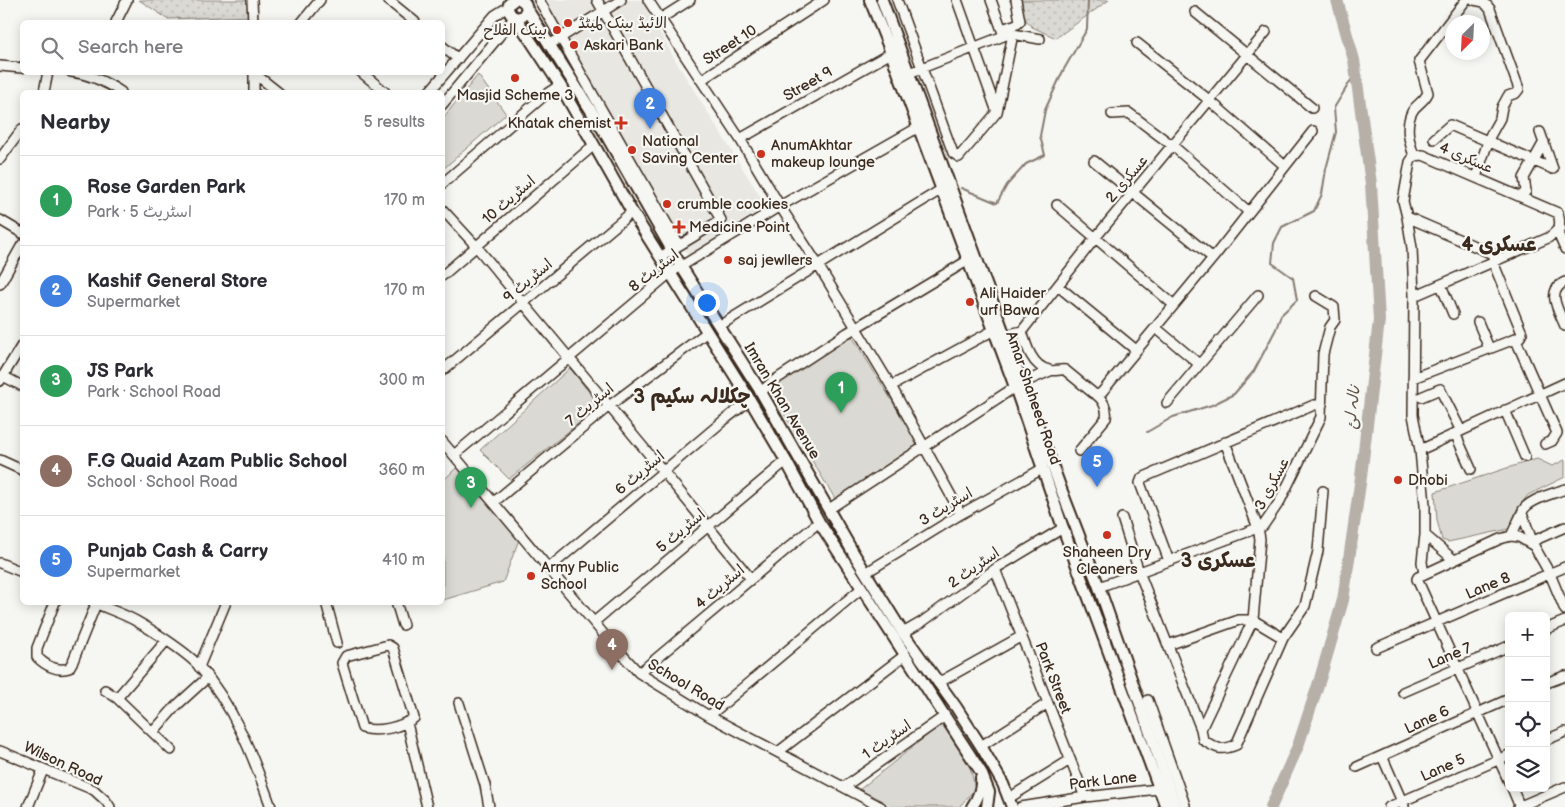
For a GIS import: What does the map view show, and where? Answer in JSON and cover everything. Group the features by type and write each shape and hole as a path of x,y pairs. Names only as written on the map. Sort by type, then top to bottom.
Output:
{"main road":[{"name":"Amar Shaheed Road","path":"870,0 923,125 1005,335 1042,469 1166,807"},
{"name":"Amar Shaheed Road","path":"882,0 909,73 942,189 967,261 1061,489 1159,742 1181,806"},
{"name":"Imran Khan Avenue","path":"508,3 509,12 515,17 560,85 632,212 706,333 750,400 819,522 981,772 988,792 986,807"},
{"name":"Imran Khan Avenue","path":"526,4 549,45 675,247 681,266 761,392 903,633 956,707 981,746 1003,784 1011,803"},
{"path":"515,17 523,16 526,4"},
{"path":"1051,494 1061,489"},
{"path":"972,807 982,784 981,772"}],"street":[{"path":"117,20 127,0"},
{"path":"252,0 253,20"},
{"path":"304,20 320,0"},
{"path":"388,0 413,20"},
{"path":"539,0 675,247"},
{"path":"597,0 721,220 660,256"},
{"path":"549,45 621,0"},
{"path":"648,0 740,139 818,265 891,386 961,514"},
{"path":"660,18 690,0"},
{"name":"Street 10","path":"701,80 824,0"},
{"path":"898,0 921,68 956,157 961,156 997,112 1014,34"},
{"path":"957,0 997,112"},
{"path":"991,0 1003,33"},
{"path":"909,73 974,47 1017,24 1020,21 1016,0"},
{"path":"1424,574 1422,562 1425,535 1425,505 1420,450 1412,415 1414,296 1412,248 1403,201 1408,170 1414,156 1407,129 1412,111 1424,100 1428,93 1419,61 1466,0"},
{"path":"1474,0 1484,2 1490,9 1519,89 1516,93 1508,96 1503,104 1500,118 1490,136 1476,177"},
{"path":"445,74 495,15 508,3"},
{"path":"1194,12 1312,108"},
{"path":"445,101 515,17"},
{"name":"عسکری 2","path":"1022,331 1096,237 1266,32"},
{"path":"1003,33 1040,39"},
{"path":"1137,42 1209,100 1285,166"},
{"path":"445,48 458,59"},
{"name":"Street 9","path":"740,139 891,53"},
{"path":"0,66 20,68"},
{"path":"44,90 47,75"},
{"path":"90,75 118,90"},
{"path":"254,89 258,75"},
{"path":"259,75 276,90"},
{"path":"365,75 383,90"},
{"path":"431,90 444,75"},
{"path":"445,181 545,95 560,85"},
{"path":"1112,114 1129,113 1172,146 1249,212"},
{"name":"اسٹریٹ 8","path":"454,455 670,273 780,206 923,125"},
{"path":"1434,139 1450,125 1553,169 1540,132"},
{"path":"1098,395 1214,258 1313,131"},
{"path":"0,158 20,133"},
{"path":"1521,197 1526,191 1524,178 1544,142"},
{"name":"اسٹریٹ 10","path":"445,273 594,145"},
{"name":"عسکری 4","path":"1414,156 1423,155 1562,214 1561,229"},
{"path":"1094,161 1214,258"},
{"path":"719,326 942,189"},
{"path":"1057,205 1174,305"},
{"path":"445,212 476,246 664,471 751,579"},
{"name":"اسٹریٹ 9","path":"445,368 632,212"},
{"path":"1407,216 1498,260 1522,333 1520,336 1413,378"},
{"path":"0,220 20,232"},
{"path":"1414,296 1548,238 1561,229 1565,249"},
{"path":"0,284 20,249"},
{"path":"761,392 772,382 967,261"},
{"path":"1565,282 1556,289 1554,300 1565,326"},
{"path":"1441,285 1453,314"},
{"path":"1058,286 1136,350"},
{"path":"1166,404 1258,296"},
{"name":"عسکری 3","path":"1099,586 1258,528 1269,520 1321,417 1323,354 1330,327 1335,320 1334,307 1316,296"},
{"path":"1478,322 1489,348"},
{"path":"1156,328 1199,364"},
{"path":"891,386 994,330"},
{"path":"1005,335 1022,331 1027,347 1034,359 1042,367 1050,371"},
{"name":"اسٹریٹ 7","path":"494,502 609,406 706,333"},
{"path":"1515,338 1561,434 1545,444"},
{"path":"20,348 2,379 20,385"},
{"path":"829,509 1019,385 1050,371 1065,370 1098,395 1105,406 1106,418 1079,451"},
{"path":"1420,450 1565,383"},
{"path":"1421,397 1440,388 1471,469"},
{"name":"اسٹریٹ 6","path":"549,568 750,400"},
{"path":"1169,561 1140,480 1314,405 1322,405"},
{"path":"1505,410 1524,457"},
{"path":"1300,411 1312,415 1316,420 1316,427"},
{"path":"1201,729 1253,620 1260,539 1258,528 1225,442"},
{"name":"School Road","path":"445,444 639,673 709,716 881,807"},
{"path":"0,460 20,469"},
{"name":"اسٹریٹ 5","path":"594,622 786,461"},
{"name":"اسٹریٹ 3","path":"867,572 961,514 1042,469"},
{"path":"1511,536 1523,509 1529,503 1565,489"},
{"path":"1122,518 1139,572 1201,729 1203,740 1214,747 1225,749 1236,745 1283,638 1305,606 1318,552 1324,491"},
{"path":"1522,514 1565,610"},
{"name":"اسٹریٹ 4","path":"639,673 819,522"},
{"path":"1534,544 1565,527"},
{"name":"اسٹریٹ 2","path":"903,633 922,622 995,569 1063,528"},
{"path":"1425,535 1454,560"},
{"path":"1505,774 1436,623 1418,582 1418,577 1500,539 1511,536 1519,537 1534,544"},
{"path":"0,563 20,571"},
{"name":"Lane 8","path":"1376,648 1565,567"},
{"name":"Park Street","path":"995,569 1085,797"},
{"path":"709,716 862,588"},
{"path":"54,605 37,648 36,657 43,663 63,670 69,668 73,661 94,605"},
{"path":"100,605 135,620 166,640 199,666 217,688 238,723 271,807"},
{"path":"199,666 225,605"},
{"path":"327,605 338,643"},
{"path":"397,605 403,625"},
{"path":"1168,644 1239,620 1253,620 1283,638"},
{"path":"1550,627 1565,621"},
{"path":"938,683 1022,636"},
{"path":"117,698 166,640"},
{"path":"381,646 392,646 414,718 407,723 371,731 362,728 342,663 346,656 381,646"},
{"name":"Lane 7","path":"1403,692 1505,648"},
{"path":"778,752 905,656"},
{"path":"1550,682 1565,676"},
{"path":"153,732 175,707 208,677"},
{"path":"105,690 117,698 171,750"},
{"path":"1148,700 1159,742"},
{"name":"Lane 6","path":"1357,767 1505,701"},
{"path":"459,703 485,785 489,807"},
{"path":"981,746 1048,703"},
{"name":"اسٹریٹ 1","path":"844,787 945,716"},
{"path":"407,723 427,807"},
{"path":"1550,738 1565,732"},
{"name":"Wilson Road","path":"0,751 94,790 110,807"},
{"path":"1382,756 1403,804"},
{"name":"Lane 5","path":"1389,807 1403,804 1505,757"},
{"path":"1011,803 1070,760"},
{"path":"28,807 43,770"},
{"path":"1514,792 1520,807 1565,788"},
{"name":"Park Lane","path":"1021,807 1085,797 1158,789"}],"shaded area":[{"path":"139,0 252,0 253,16 168,19"},
{"path":"542,0 642,0 675,60 766,206 688,255 537,7"},
{"path":"1009,0 1109,0 1056,38 1032,27"},
{"path":"478,75 506,114 445,167 445,116"},
{"path":"850,333 920,446 837,502 766,384"},
{"path":"570,368 600,406 509,479 480,450"},
{"path":"1537,459 1552,466 1565,460 1565,477 1528,495 1517,509 1509,529 1448,542 1442,540 1437,520 1435,492"},
{"path":"461,463 521,534 503,582 445,599 445,479"},
{"path":"945,721 971,770 975,789 959,807 885,807 859,790"}],"waterway":[{"path":"961,188 997,203 1007,185 1026,164 1045,155 1040,136 1045,110 1063,71 1087,29 1088,0"},
{"name":"نالہ لئ","path":"1271,807 1298,746 1343,600 1361,477 1379,320 1371,184 1354,60 1337,0"},
{"path":"1147,432 1173,417 1212,405 1234,394 1254,371 1276,329 1281,315 1297,300 1293,278 1272,263 1274,243 1282,227 1314,211 1322,194 1326,169 1336,132 1334,108 1356,72"}],"place":[{"name":"الائیڈ بینک لمیٹڈ","path":"568,23"},
{"name":"بینک الفلاح","path":"557,30"},
{"name":"Askari Bank","path":"574,45"},
{"name":"Masjid Scheme 3","path":"515,78"},
{"name":"Khatak chemist","path":"621,123"},
{"name":"Kashif General Store","path":"650,129"},
{"name":"National Saving Center","path":"632,150"},
{"name":"AnumAkhtar makeup lounge","path":"761,154"},
{"name":"crumble cookies","path":"667,204"},
{"name":"Medicine Point","path":"679,227"},
{"name":"saj jewllers","path":"728,260"},
{"name":"Ali Haider urf Bawa","path":"970,302"},
{"name":"Rose Garden Park","path":"841,413"},
{"name":"Dhobi","path":"1398,480"},
{"name":"Punjab Cash & Carry","path":"1097,487"},
{"name":"JS Park","path":"471,508"},
{"name":"Shaheen Dry Cleaners","path":"1107,535"},
{"name":"Army Public School","path":"531,576"},
{"name":"F.G Quaid Azam Public School","path":"612,670"}],"district":[{"name":"عسکری 4","path":"1499,245"},
{"name":"چکلالہ سکیم 3","path":"692,397"},
{"name":"عسکری 3","path":"1218,561"}]}
